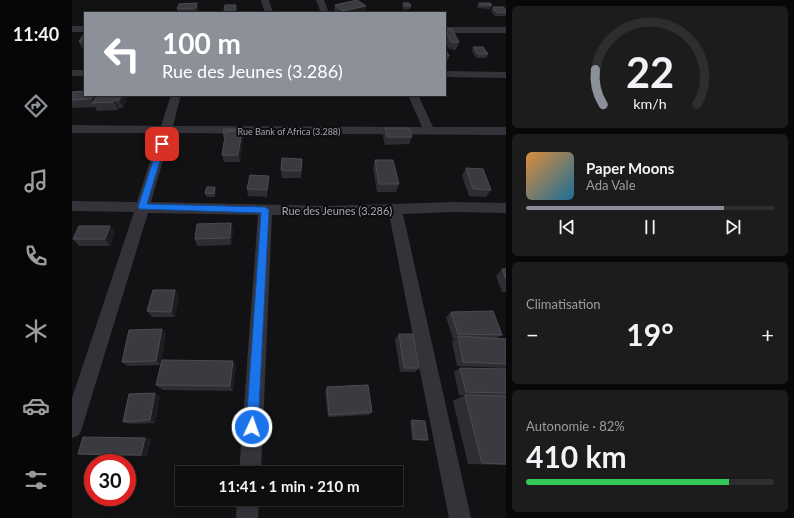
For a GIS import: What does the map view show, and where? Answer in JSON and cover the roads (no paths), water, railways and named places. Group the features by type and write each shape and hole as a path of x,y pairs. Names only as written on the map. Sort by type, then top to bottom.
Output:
{"street":[{"path":"265,0 269,12"},
{"path":"320,0 326,12"},
{"path":"72,29 84,29"},
{"path":"446,30 506,30"},
{"path":"72,73 84,73"},
{"path":"446,74 506,75"},
{"path":"72,428 176,96"},
{"path":"413,96 429,131"},
{"name":"Rue Bank of Africa (3.288)","path":"72,129 506,130"},
{"name":"Rue des Jeunes (3.286)","path":"72,206 265,210 395,210 452,207 506,208"},
{"path":"250,466 265,210"},
{"path":"395,210 460,518"},
{"path":"247,518 248,506"}]}
